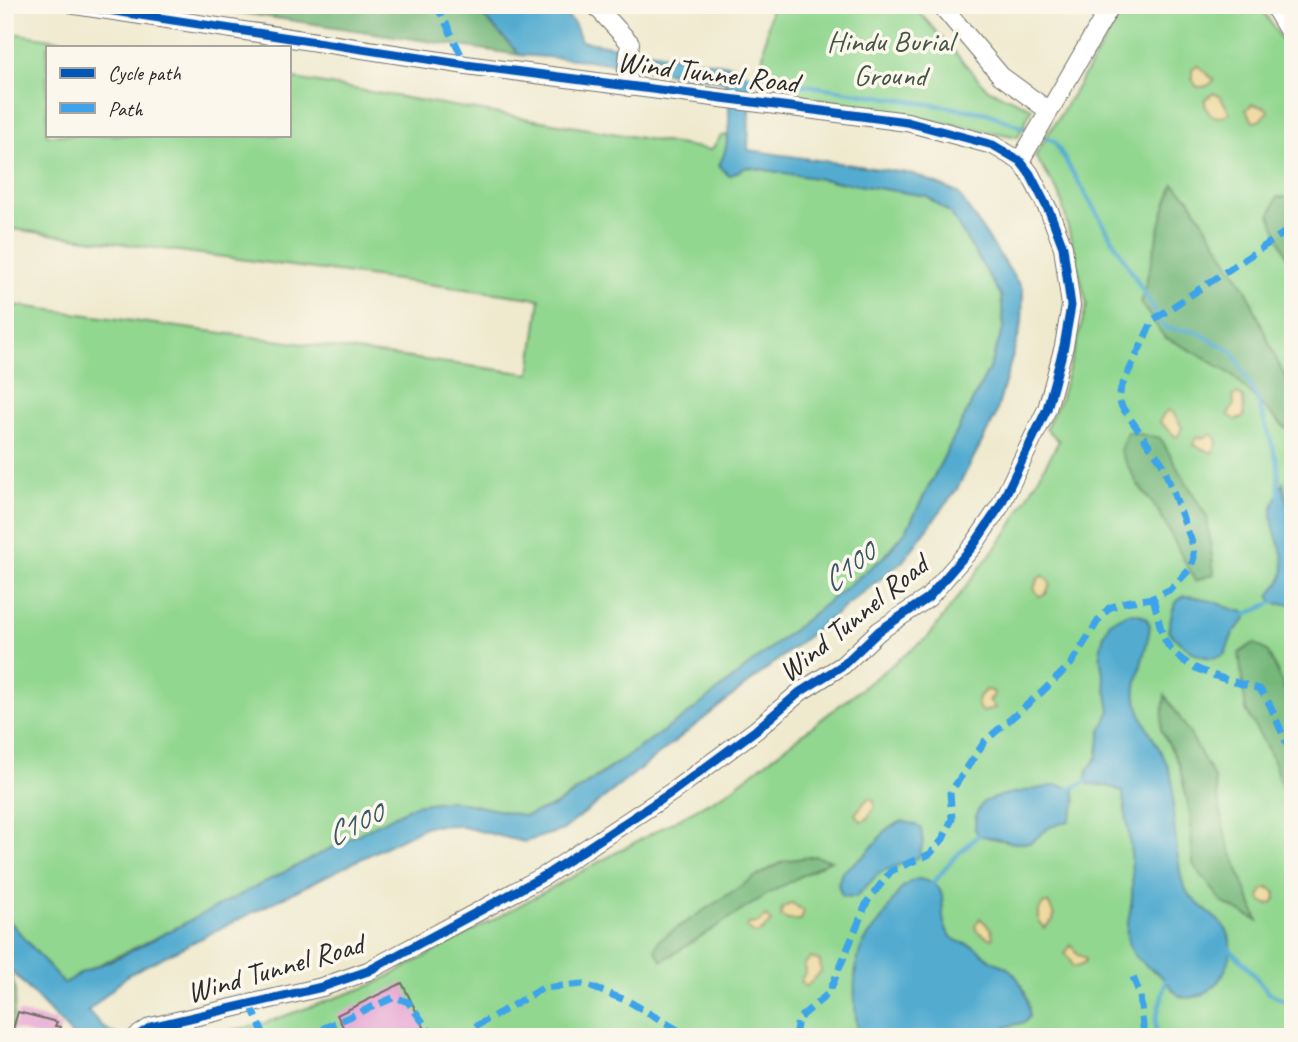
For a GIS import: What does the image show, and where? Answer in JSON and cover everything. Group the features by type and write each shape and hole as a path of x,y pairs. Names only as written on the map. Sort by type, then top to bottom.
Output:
{"street":[{"name":"Wind Tunnel Road","path":"75,5 466,65 628,79 721,99 907,122 993,145 1020,161 1030,174 1050,213 1063,247 1070,306 1064,346 1047,409 1000,506 973,546 928,598 879,631 842,665 800,692 756,730 672,792 534,881 368,971 322,987 150,1027 136,1037"},
{"path":"595,5 630,43 628,79"},
{"path":"941,5 1040,125"},
{"path":"1020,161 1111,5"},
{"path":"1273,5 1293,38"}],"green space":[{"path":"188,5 473,5 520,55"},
{"name":"Hindu Burial Ground","path":"771,5 913,5 987,89 1032,108 1018,137 832,101 757,94"},
{"path":"1127,5 1259,5 1293,57 1293,1037 193,1037 259,1025 375,984 726,793 928,637 1010,528 1059,441 1046,428 1060,400 1087,305 1060,195 1035,156"},
{"path":"5,32 97,46 46,46 46,136 290,136 290,78 711,150 721,136 727,135 726,153 747,167 926,196 951,214 1001,295 1004,327 988,371 906,531 885,556 691,712 555,805 525,816 450,800 81,973 64,984 5,916 5,304 530,374 540,299 5,228"},
{"path":"1174,184 1188,197 1246,289 1293,392 1293,425 1285,428 1232,375 1164,337 1141,303 1164,210"},
{"path":"1277,197 1293,197 1293,272 1270,215"},
{"path":"1127,432 1160,438 1207,517 1214,574 1195,581 1159,512 1136,482 1120,451"},
{"path":"1254,643 1268,652 1293,706 1293,821 1272,757 1246,711 1239,653"},
{"path":"1165,695 1214,778 1226,838 1258,921 1223,903 1193,864 1190,813 1179,764 1161,729"},
{"path":"814,856 831,860 771,892 662,961 655,950 659,940 756,876 784,861"},
{"path":"5,964 15,990 10,1037 5,1037"}],"sand":[{"path":"1197,65 1214,80 1204,87 1196,86 1192,78 1192,69"},
{"path":"1214,93 1230,112 1221,117 1209,113 1205,104 1205,99"},
{"path":"1252,104 1269,111 1259,121 1253,121 1246,110"},
{"path":"1237,394 1243,397 1244,417 1236,420 1228,415 1234,404 1233,396"},
{"path":"1168,410 1182,427 1176,437 1160,422"},
{"path":"1211,434 1216,438 1217,444 1212,453 1193,445 1196,437 1202,438"},
{"path":"1043,575 1050,586 1045,595 1039,596 1034,588"},
{"path":"985,690 993,691 994,696 989,700 995,708 983,712 977,706 978,698"},
{"path":"868,798 874,800 875,807 866,820 861,821 855,814"},
{"path":"1265,888 1271,888 1276,896 1274,902 1265,904 1260,899 1260,893"},
{"path":"792,903 804,911 801,920 787,920 781,916 782,908"},
{"path":"1044,903 1049,904 1054,915 1053,920 1044,928 1039,922 1039,910"},
{"path":"766,916 771,922 761,932 755,934 747,928 748,924 758,923"},
{"path":"980,918 991,929 993,938 977,931 975,926"},
{"path":"1071,945 1078,955 1085,958 1085,963 1077,967 1072,966 1065,954"},
{"path":"811,958 820,961 821,971 806,987 800,982 806,971 804,964"}],"water":[{"path":"473,5 558,5 575,25 581,41 741,67 750,86 748,150 914,174 958,193 1023,290 1022,323 995,417 957,489 903,561 563,830 524,842 455,825 427,826 129,974 88,1011 103,1027 120,1037 74,1037 5,964 5,916 64,984 415,805 450,800 525,816 555,806 691,712 885,556 906,531 988,371 1004,327 1001,295 951,214 926,196 747,167 729,176 719,165 726,147 729,124 724,81 587,60 520,55"},
{"path":"1283,483 1293,527 1293,604 1275,604 1269,596 1281,581 1284,570 1272,522 1274,502"},
{"path":"1180,598 1202,598 1244,612 1246,619 1233,633 1225,654 1209,658 1201,656 1180,643 1168,631 1175,606"},
{"path":"1128,613 1142,615 1150,625 1136,698 1172,780 1175,837 1182,880 1192,898 1222,924 1230,940 1229,959 1222,976 1203,994 1189,998 1177,994 1161,976 1140,961 1129,945 1127,932 1132,880 1123,792 1085,783 1088,769 1097,758 1101,731 1110,710 1101,663 1100,650 1104,634 1110,622"},
{"path":"1058,785 1074,789 1076,802 1069,821 1050,827 1030,843 1015,843 978,835 975,829 976,814 983,802 1003,795"},
{"path":"902,821 921,829 923,843 919,857 879,873 856,897 842,896 838,884 842,872 865,855 888,828"},
{"path":"919,879 938,887 943,900 945,925 951,937 975,947 989,959 1009,969 1021,985 1028,1004 1029,1017 1025,1022 1006,1027 1002,1037 859,1037 855,990 859,954 865,940 899,891 913,880"}],"building":[{"path":"402,983 425,1029 410,1037 348,1037 337,1015"},
{"path":"18,1012 57,1022 55,1026 61,1027 58,1037 40,1037 13,1029"}],"waterway":[{"path":"742,75 987,113 1031,131"},
{"path":"1039,135 1054,141 1165,328 1195,331 1233,352 1257,398 1278,464 1279,497"},
{"path":"1242,616 1279,600"},
{"path":"1067,790 1088,781"},
{"path":"930,887 953,859 982,832"},
{"path":"1227,947 1268,992 1293,1005"},
{"path":"1156,1037 1156,1020 1167,976"}],"marked path":[{"path":"434,5 442,15 466,65"},
{"path":"795,1037 798,1019 829,993 867,902 891,871 930,854 943,839 952,819 950,793 985,741 1071,664 1109,608 1125,602 1153,598 1171,589 1191,568 1193,545 1162,463 1122,407 1119,399 1121,388 1153,320 1284,233 1293,234"},
{"path":"1153,598 1165,640 1172,651 1193,667 1260,689 1270,705 1293,758"},
{"path":"1133,977 1140,995 1144,1037"},
{"path":"457,1037 543,988 583,984 628,1001 690,1037"},
{"path":"303,1037 395,997 408,1002 434,1037"},
{"path":"251,1005 265,1037"}],"cycle path":[{"path":"75,5 466,65 907,122 993,145 1020,161 1030,174 1050,213 1063,247 1071,306 1064,346 1047,409 1000,506 973,546 928,598 879,631 843,665 800,692 756,730 672,792 546,875 368,971 322,987 151,1027 136,1037"}],"water label":[{"name":"C100","path":"848,567"},
{"name":"C100","path":"354,824"}]}
